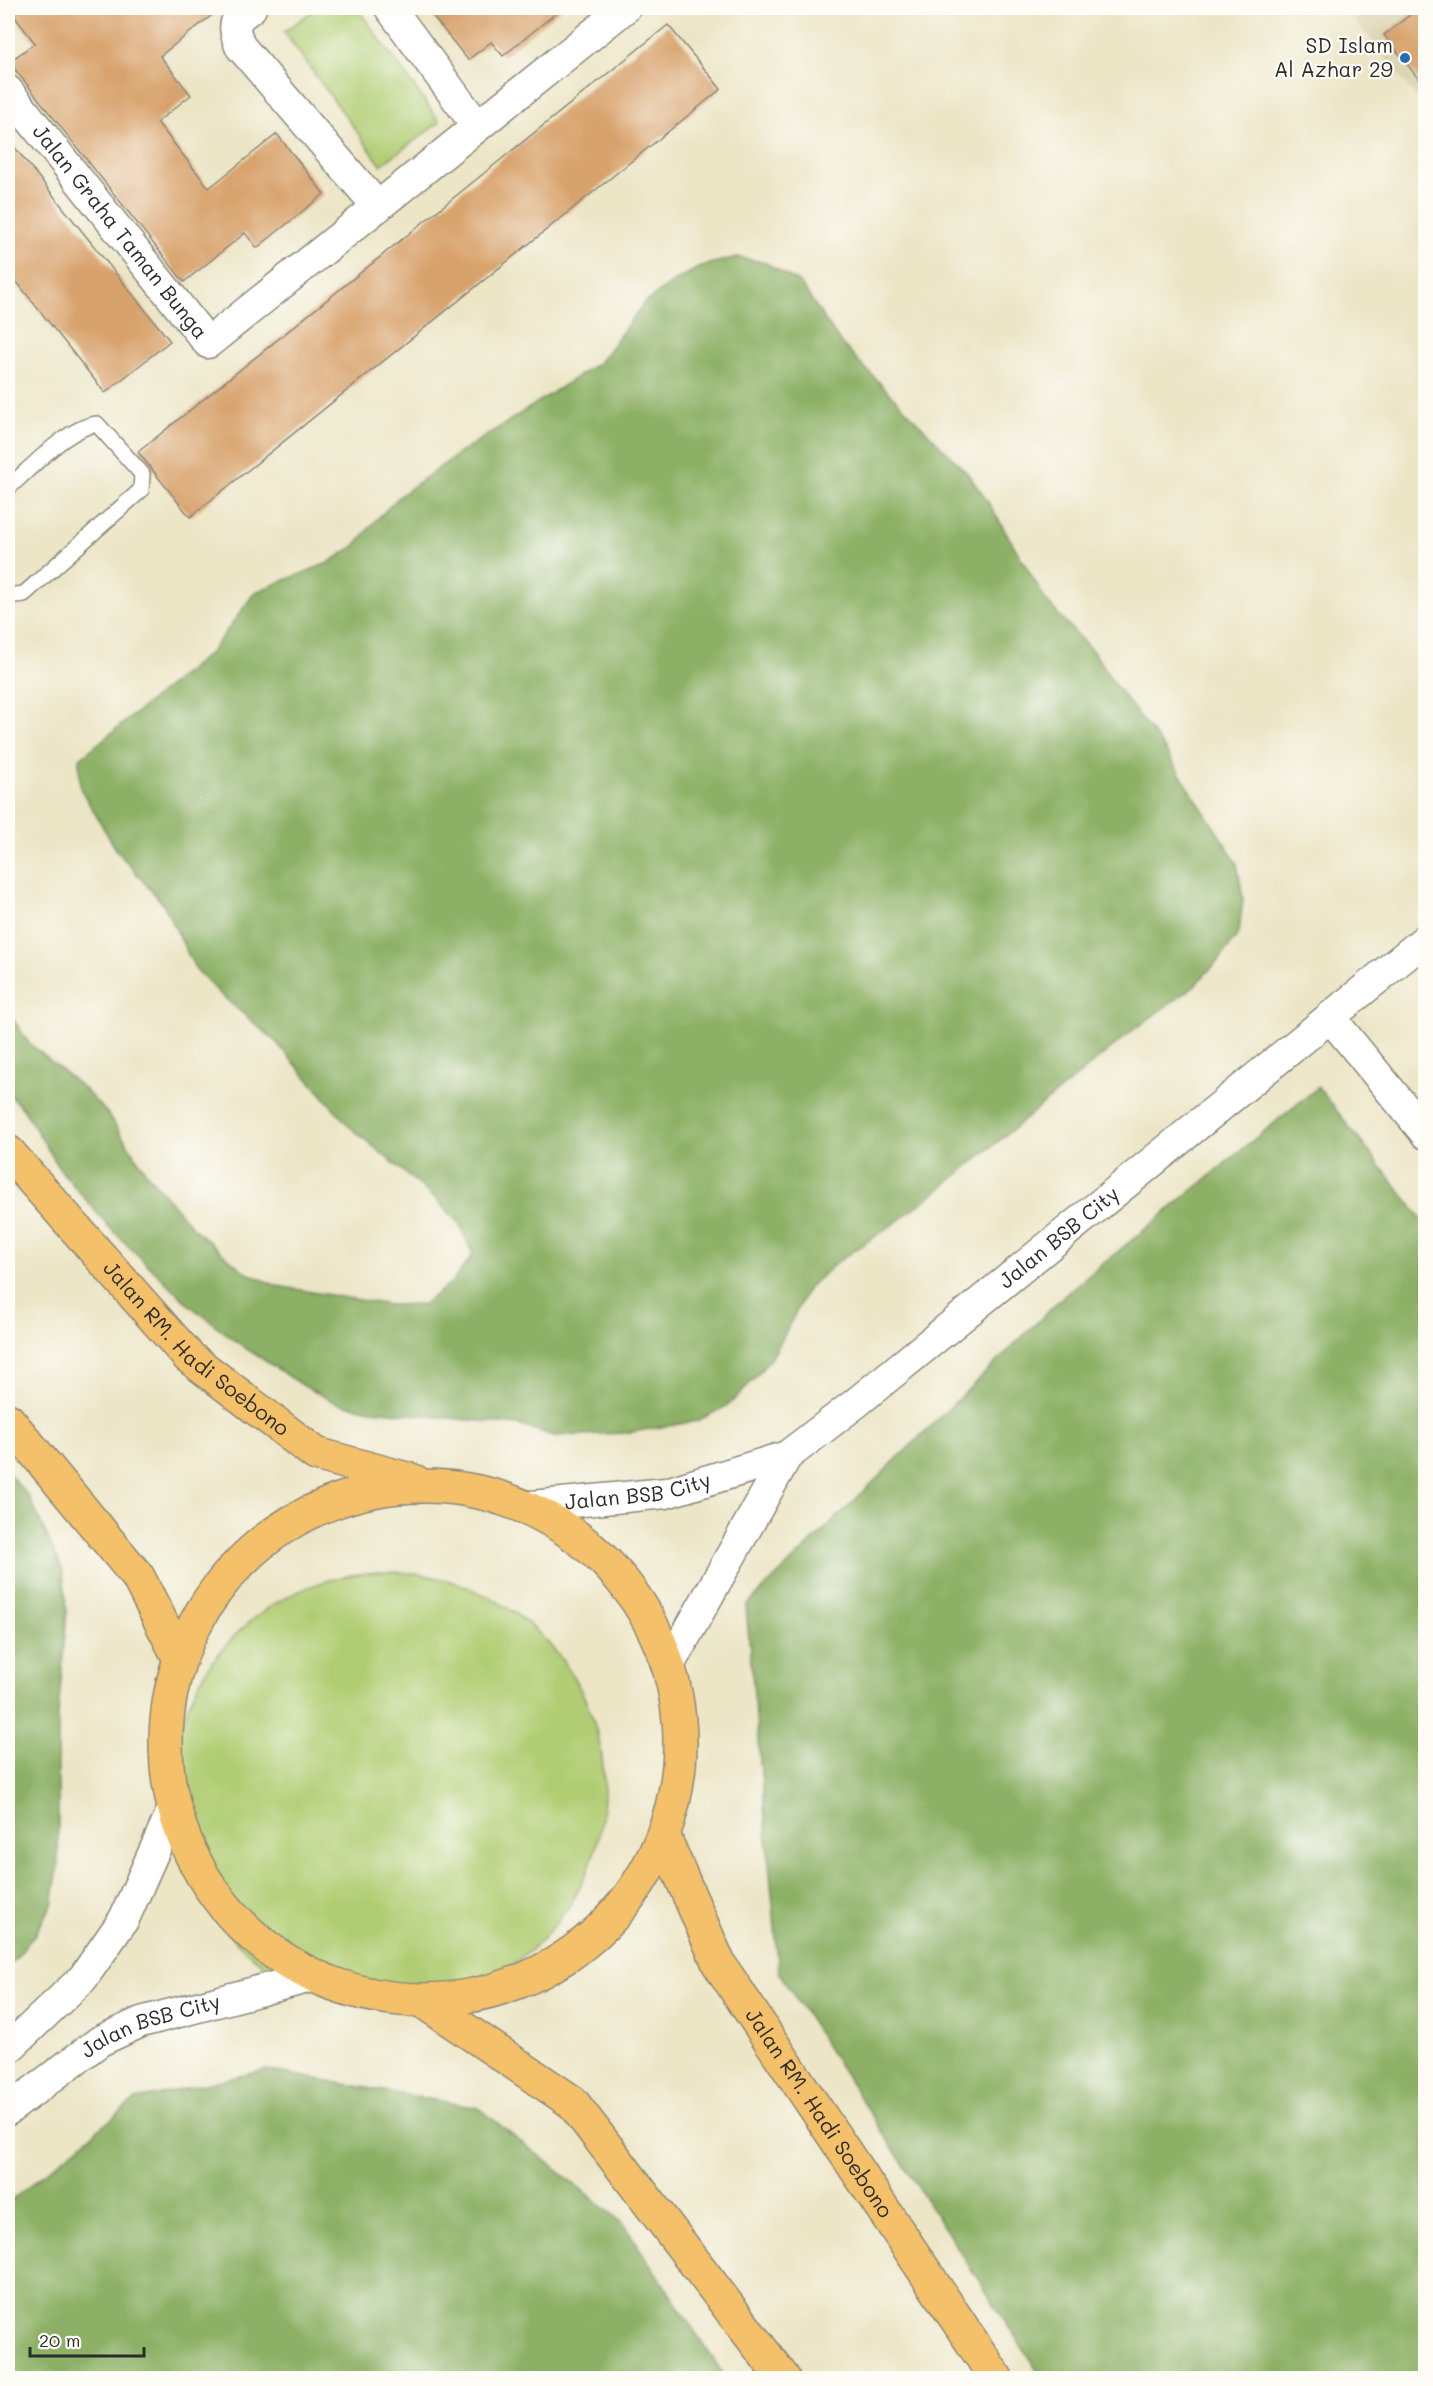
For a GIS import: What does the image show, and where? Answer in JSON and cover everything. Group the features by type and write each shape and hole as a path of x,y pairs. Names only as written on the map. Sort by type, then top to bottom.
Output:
{"main road":[{"name":"Jalan RM. Hadi Soebono","path":"8,1152 189,1358 316,1454 521,1507 564,1524 618,1570 657,1629 672,1662 681,1763 664,1838 625,1904 568,1956 500,1990 423,2002 372,1997 311,1977 277,1957 237,1924 205,1884 171,1813 164,1736 179,1657 217,1587 275,1531 345,1496 424,1483"},
{"path":"8,1420 138,1577 179,1657"},
{"name":"Jalan RM. Hadi Soebono","path":"664,1838 718,1964 996,2379"},
{"name":"Jalan RM. Hadi Soebono","path":"423,2002 572,2102 783,2379"}],"street":[{"path":"251,8 237,18 235,24 240,46 378,207"},
{"path":"390,8 477,126"},
{"name":"Jalan Graha Taman Bunga","path":"8,91 208,343 625,8"},
{"name":"Jalan BSB City","path":"521,1507 666,1493 787,1456 856,1403 1425,939"},
{"path":"1330,1017 1425,1134"},
{"name":"Jalan BSB City","path":"672,1662 787,1456"},
{"path":"8,2049 83,1978 97,1959 124,1919 171,1813"},
{"name":"Jalan BSB City","path":"8,2110 100,2041 141,2022 311,1977"}],"lane":[{"path":"8,488 85,425 98,424 142,474 141,490 24,594 8,596"}],"shaded area":[{"name":"SD Islam Al Azhar 29","path":"1345,8 1425,8 1425,108"}],"green space":[{"path":"317,8 357,8 440,122 381,165 284,32"},
{"path":"737,257 766,263 800,283 840,342 967,473 988,502 1047,602 1095,654 1115,685 1161,744 1237,863 1243,898 1239,933 1218,961 1194,986 1132,1031 956,1176 898,1221 836,1263 808,1288 776,1351 729,1405 697,1421 626,1433 554,1436 518,1425 371,1410 336,1403 304,1386 245,1348 188,1304 111,1229 62,1172 24,1110 8,1093 8,1012 29,1043 82,1087 107,1113 147,1174 193,1228 245,1272 277,1286 389,1305 423,1304 451,1283 473,1255 459,1223 435,1198 350,1127 276,1042 219,993 195,968 163,904 117,851 80,788 79,759 211,652 255,592 328,563 355,546 400,496 458,454 600,362 643,304 673,282 702,266"},
{"path":"1318,1087 1425,1223 1425,2378 1042,2378 779,1973 746,1606 1065,1295"},
{"path":"8,1473 29,1497 63,1571 67,1611 58,1715 58,1867 52,1905 35,1934 8,1968"},
{"path":"388,1572 430,1576 471,1588 508,1608 541,1635 568,1668 588,1705 600,1746 604,1788 600,1830 588,1871 568,1908 541,1941 508,1968 471,1988 430,2000 388,2004 346,2000 305,1988 268,1968 235,1941 208,1908 188,1871 176,1830 172,1788 176,1746 188,1705 208,1668 235,1635 268,1608 305,1588 346,1576"},
{"path":"266,2070 479,2108 622,2222 726,2378 8,2378 8,2203 135,2100"}],"building":[{"path":"8,8 221,8 160,56 191,95 157,122 209,188 277,134 324,194 257,248 245,233 184,282 9,62 35,43"},
{"path":"426,8 561,9 503,56 491,42 468,60"},
{"path":"1419,8 1425,8 1425,87 1384,35"},
{"path":"668,25 721,89 190,517 138,452"},
{"path":"8,139 170,341 105,393 8,271"}],"place":[{"name":"SD Islam Al Azhar 29","path":"1405,58"}]}
